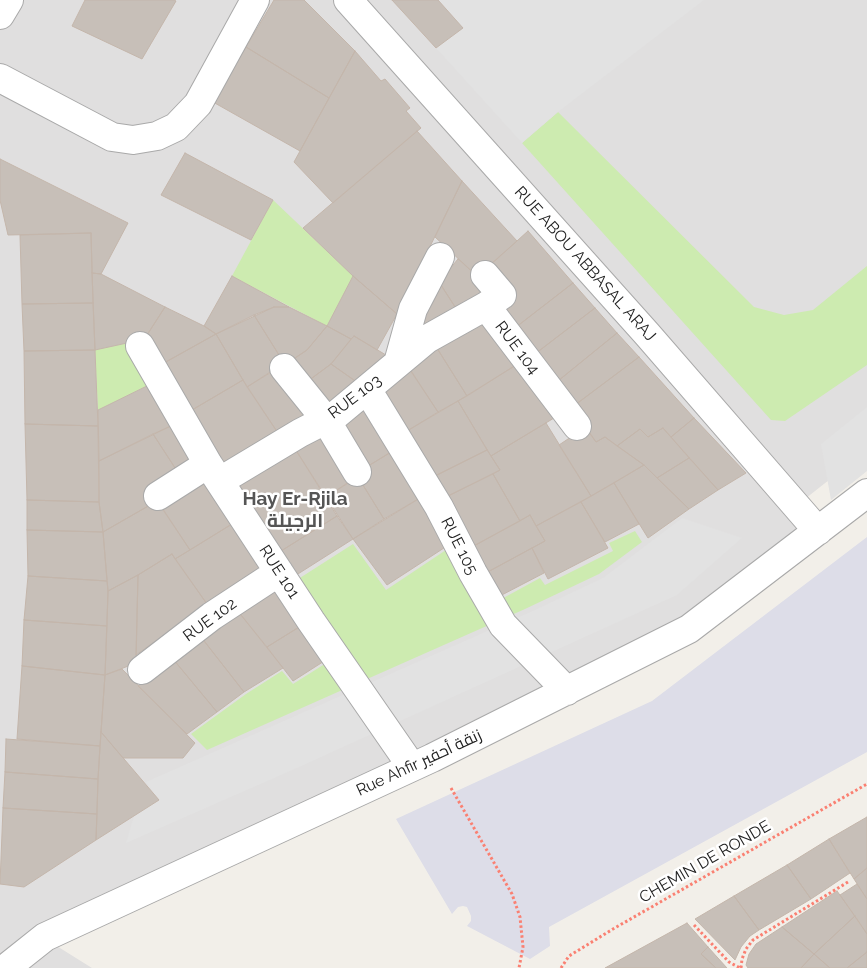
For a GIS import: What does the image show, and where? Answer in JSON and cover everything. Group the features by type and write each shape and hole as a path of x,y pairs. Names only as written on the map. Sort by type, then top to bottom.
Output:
{"street":[{"path":"0,15 9,0"},
{"path":"0,78 112,137 134,140 157,136 176,127 198,104 255,0"},
{"name":"RUE ABOU ABBASAL ARAJ","path":"348,0 641,326 818,531"},
{"path":"398,363 413,309 440,257"},
{"name":"RUE 104","path":"485,275 502,295 486,306 577,426"},
{"name":"RUE 103","path":"158,496 214,472 337,414 427,339 486,306"},
{"name":"RUE 101","path":"140,346 214,472 311,621 422,762"},
{"path":"284,368 326,420 357,472"},
{"name":"RUE 105","path":"368,389 439,507 473,573 503,625 566,691"},
{"name":"Rue Ahfir زنقة أحفير","path":"5,968 45,937 422,762 690,629 867,493"},
{"name":"RUE 102","path":"142,670 212,616 279,572"},
{"path":"0,964 5,968"}],"path":[{"path":"422,762 512,894 520,917 523,934 522,960 519,968"},
{"name":"CHEMIN DE RONDE","path":"561,968 569,956 598,938 867,784"},
{"path":"694,925 729,962 741,968 746,949 753,940 848,882"}],"shaded area":[{"path":"0,0 867,0 867,450 796,506 818,531 689,629 44,938 92,968 0,968"},
{"path":"438,0 704,0 558,112 522,143 436,48"},
{"path":"867,407 867,471 831,500 821,444"},
{"path":"682,518 742,538 677,595 299,767 126,843 134,816 159,800 146,782 535,610 603,578"},
{"path":"867,537 867,752 549,927 550,946 530,959 467,926 471,921 471,916 467,907 458,907 452,914 396,819 652,701"}],"green space":[{"path":"558,112 754,307 784,315 813,310 867,266 867,365 785,421 771,420 522,143"},
{"path":"273,200 353,276 327,326 232,276"},
{"path":"127,343 151,384 98,410 95,350"},
{"path":"635,531 642,542 599,574 525,609 207,750 191,734 246,694 282,671 293,684 339,655 292,583 353,544 386,590 461,540 496,602 540,578 545,585 613,551 609,543"}],"building":[{"path":"85,0 176,1 142,59 72,26"},
{"path":"274,0 304,0 355,51 329,98 246,47"},
{"path":"392,0 438,0 463,28 436,48"},
{"path":"246,47 329,98 300,151 213,102"},
{"path":"355,51 381,81 385,79 410,108 406,111 421,128 333,203 294,162"},
{"path":"417,131 462,181 397,314 353,276 303,228"},
{"path":"185,153 273,200 251,240 161,195"},
{"path":"0,159 128,223 101,274 92,273 91,233 8,235 0,200"},
{"path":"462,181 517,241 477,276 435,237"},
{"path":"528,231 573,283 511,331 494,307 486,269"},
{"path":"91,233 93,303 22,304 20,235"},
{"path":"458,259 477,276 491,295 459,313 439,282"},
{"path":"92,273 101,274 165,307 147,335 127,343 95,350"},
{"path":"232,276 289,307 274,307 216,334 204,326"},
{"path":"353,276 397,314 377,350 354,336 351,339 327,326"},
{"path":"439,282 459,313 430,329 417,315"},
{"path":"573,283 595,308 531,357 511,331"},
{"path":"93,303 95,350 24,351 22,304"},
{"path":"165,307 216,334 164,363 147,335"},
{"path":"274,307 289,307 327,326 307,350 289,362 284,363 254,315"},
{"path":"595,308 617,333 553,385 531,357"},
{"path":"254,315 284,363 247,387 216,334"},
{"path":"482,315 516,365 467,396 435,345"},
{"path":"327,326 351,339 331,364 308,381 289,362 307,350"},
{"path":"617,333 639,357 571,408 553,385"},
{"path":"216,334 243,380 192,410 164,363"},
{"path":"354,336 391,358 361,385 331,364"},
{"path":"435,345 467,396 438,412 406,363"},
{"path":"95,350 98,426 25,424 24,351"},
{"path":"639,357 694,418 671,437 663,428 648,437 640,429 617,446 605,437 596,442 571,408"},
{"path":"331,364 361,385 333,409 308,381"},
{"path":"516,365 559,415 491,456 458,401"},
{"path":"278,368 318,417 282,439 247,387"},
{"path":"410,370 438,412 407,431 380,390"},
{"path":"243,380 282,439 225,472 192,410"},
{"path":"151,384 175,424 99,461 98,410"},
{"path":"365,401 396,449 360,471 343,419"},
{"path":"458,401 487,450 433,477 407,431"},
{"path":"694,418 746,473 718,490 671,437"},
{"path":"546,423 591,496 536,526 530,515 520,521 493,474 500,470 491,456"},
{"path":"25,424 98,426 99,502 27,500"},
{"path":"175,424 199,462 179,474 153,434"},
{"path":"586,427 596,442 605,437 644,465 591,496 559,445"},
{"path":"663,428 689,458 657,478 644,465 617,446 640,429 648,437"},
{"path":"320,429 352,480 326,497 292,444"},
{"path":"153,434 179,474 157,501 103,532 99,502 99,461"},
{"path":"292,444 337,516 273,556 226,483"},
{"path":"396,449 425,495 384,519 358,477 360,471"},
{"path":"487,450 500,470 444,498 433,477"},
{"path":"689,458 718,490 689,509 657,478"},
{"path":"644,465 689,509 648,538 614,483"},
{"path":"493,474 520,521 470,548 444,498"},
{"path":"358,477 384,519 353,539 326,497"},
{"path":"203,480 232,524 190,550 161,506"},
{"path":"614,483 639,524 605,542 581,502"},
{"path":"425,495 447,546 387,585 353,539"},
{"path":"27,500 99,502 103,532 27,530"},
{"path":"157,501 190,550 175,559 172,554 108,591 103,532"},
{"path":"581,502 608,548 548,579 532,548 545,541 536,526"},
{"path":"530,515 545,541 484,574 470,548"},
{"path":"337,516 353,539 290,579 273,556"},
{"path":"232,524 268,574 212,611 175,559"},
{"path":"27,530 103,532 107,581 28,576"},
{"path":"532,548 544,573 496,598 484,574"},
{"path":"172,554 207,604 136,655 138,575"},
{"path":"138,575 136,663 105,675 108,591"},
{"path":"28,576 107,581 107,626 24,620"},
{"path":"277,585 304,624 267,647 237,610"},
{"path":"237,610 283,668 244,692 201,637"},
{"path":"24,620 107,626 105,675 22,666"},
{"path":"304,624 329,658 293,681 267,647"},
{"path":"201,637 244,692 217,712 173,659"},
{"path":"173,659 217,712 187,734 138,686"},
{"path":"22,666 105,675 100,746 17,739"},
{"path":"122,669 195,743 183,758 123,758 101,732 105,675"},
{"path":"101,732 159,800 96,840 98,779"},
{"path":"6,739 100,746 98,779 5,772"},
{"path":"5,772 98,779 97,814 3,808"},
{"path":"3,808 97,814 96,840 24,887 0,884"},
{"path":"867,817 867,868 854,879 829,839"},
{"path":"829,839 850,873 811,899 787,865"},
{"path":"787,865 811,899 759,930 734,896"},
{"path":"867,868 867,899 854,879"},
{"path":"857,884 867,899 867,934 840,895"},
{"path":"837,891 855,916 814,954 782,927"},
{"path":"734,896 759,930 750,936 741,947 735,960 695,919"},
{"path":"855,916 867,934 867,952 847,968 830,968 814,954"},
{"path":"687,923 708,947 701,954 716,968 605,968"},
{"path":"782,927 814,954 801,968 748,968 746,965 749,954 756,944"},
{"path":"708,947 727,968 716,968 701,954"},
{"path":"867,952 867,968 847,968"},
{"path":"814,954 830,968 801,968"}],"district":[{"name":"Hay Er-Rjila الرجيلة","path":"295,510"}]}
